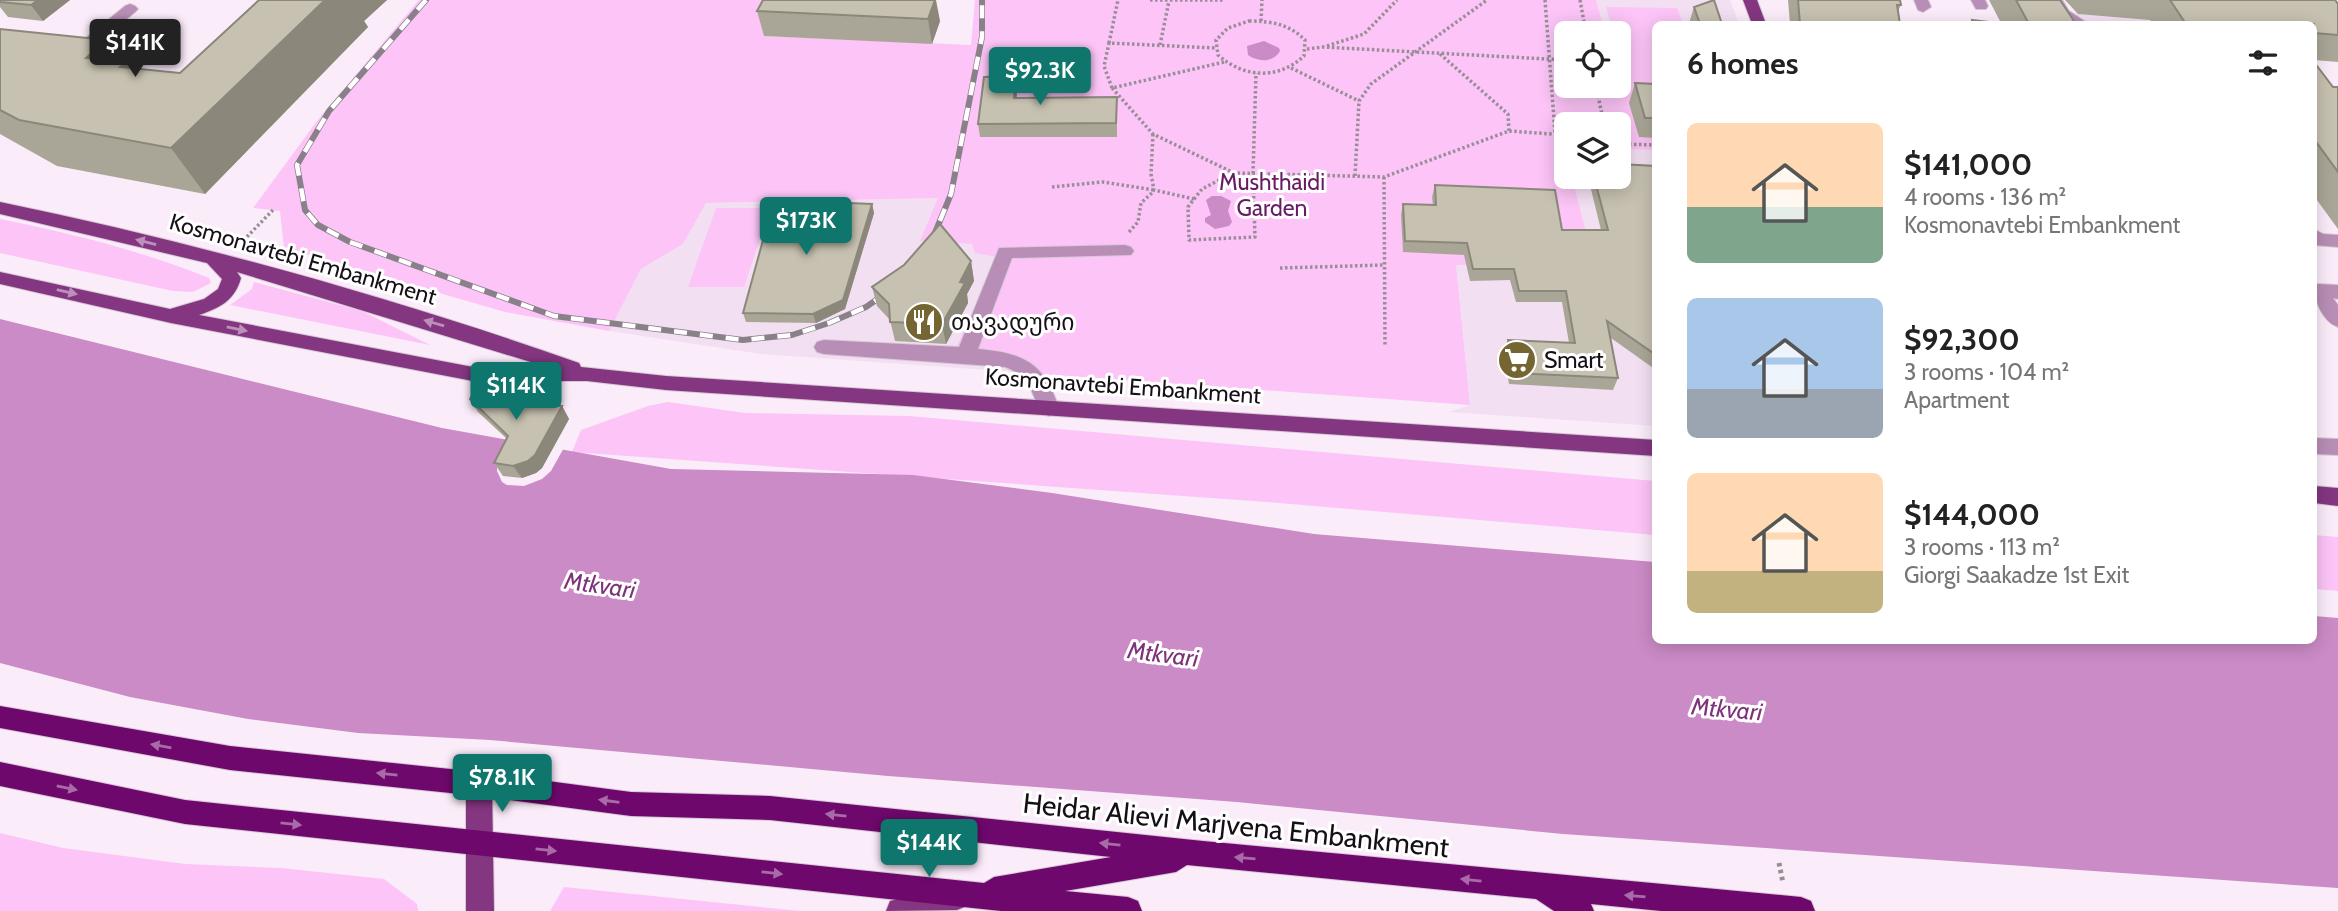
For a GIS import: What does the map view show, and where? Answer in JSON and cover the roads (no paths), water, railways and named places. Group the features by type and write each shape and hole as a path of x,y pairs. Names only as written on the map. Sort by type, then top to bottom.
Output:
{"highway":[{"name":"Heidar Alievi Marjvena Embankment","path":"0,717 230,758 479,784 631,804 770,808 1203,854 1801,911"},
{"path":"0,774 184,812 1128,911"},
{"path":"969,894 1203,854"},
{"path":"1539,887 1580,911"}],"main road":[{"path":"1750,0 1758,21"},
{"name":"Kosmonavtebi Embankment","path":"0,208 212,258 499,342 587,374"},
{"path":"171,316 204,307 231,286 232,278 212,258"},
{"name":"Kosmonavtebi Embankment","path":"0,278 171,316 473,374 587,374 666,383 1652,448"},
{"path":"2317,495 2338,497"},
{"path":"479,784 480,911"},
{"path":"900,911 969,894"}],"lane":[{"path":"2054,0 2064,13 2076,21"},
{"path":"130,9 78,47 146,51"},
{"path":"2317,240 2338,242"},
{"path":"966,355 1005,252 1125,251"},
{"path":"2338,292 2318,291 2338,320"},
{"path":"824,347 1001,358 1023,366 1038,379 1049,408"},
{"path":"2317,446 2338,447"}],"water":[{"path":"1264,41 1279,48 1277,55 1265,60 1248,55 1247,46"},
{"path":"1212,196 1221,196 1231,201 1228,211 1232,222 1229,226 1215,229 1205,222 1205,218 1211,215 1206,200"},
{"name":"Mtkvari","path":"0,319 442,428 671,469 913,475 1052,493 1314,534 1652,562 1652,644 2317,644 2317,616 2338,618 2338,888 1563,834 1237,802 888,776 490,740 358,733 248,719 130,697 0,663"}],"railway":[{"path":"426,0 329,111 297,165 305,210 318,225 350,242 554,316 743,340 792,335 829,323 866,307 892,289"},
{"path":"930,245 951,194 982,37 982,0"}],"place":[{"name":"თავადური","path":"924,322"},
{"name":"Smart","path":"1517,360"}],"park label":[{"name":"Mushthaidi Garden","path":"1272,195"}]}
